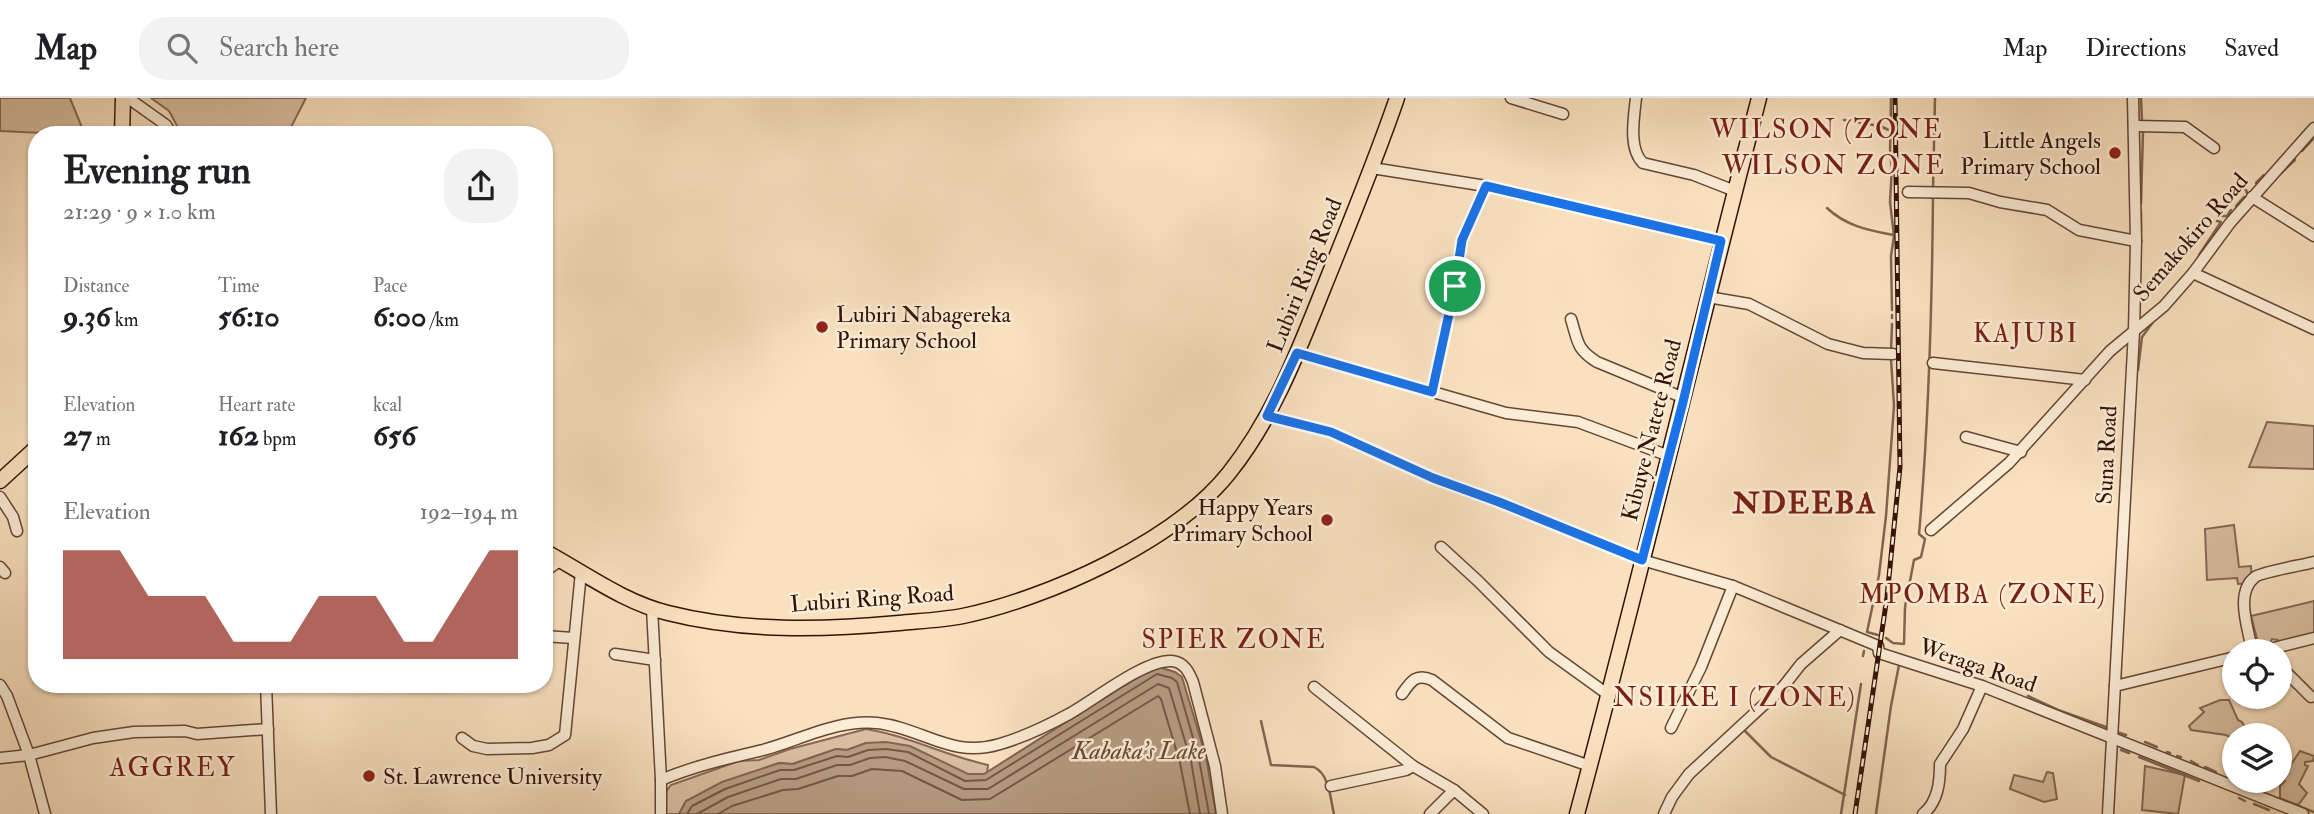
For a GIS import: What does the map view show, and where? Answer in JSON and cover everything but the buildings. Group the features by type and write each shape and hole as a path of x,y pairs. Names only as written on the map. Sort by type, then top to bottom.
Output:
{"main road":[{"name":"Lubiri Ring Road","path":"553,556 594,581 652,608 702,621 741,625 828,627 962,616 1012,602 1098,569 1158,534 1196,506 1229,473 1267,416 1297,353 1372,168 1397,98"},
{"name":"Kibuye Natete Road","path":"1577,814 1610,696 1721,241 1759,98"},
{"path":"124,126 129,100"},
{"path":"0,481 28,455"}],"street":[{"path":"1511,98 1563,114"},
{"path":"1636,98 1634,144 1639,160 1694,175 1735,191"},
{"name":"Suna Road","path":"2108,814 2134,331 2136,241 2133,98"},
{"path":"129,100 167,126"},
{"path":"2135,125 2185,127 2214,148"},
{"name":"Semakokiro Road","path":"1930,530 2021,452 2110,351 2164,306 2193,273 2230,223 2314,128"},
{"path":"1372,168 1486,186 1721,241"},
{"path":"1432,392 1462,240 1486,186"},
{"path":"1908,192 1969,193 2000,202 2047,210 2079,230 2136,241"},
{"path":"2252,197 2314,236"},
{"path":"2193,273 2314,329"},
{"path":"1708,297 1749,304 1828,344 1863,353 1890,354"},
{"path":"1572,319 1584,354 1684,398"},
{"path":"1297,353 1506,414 1578,422 1669,456"},
{"path":"1933,363 2085,380"},
{"name":"Weraga Road","path":"1267,416 1331,432 1433,478 1642,560 1733,586 1878,646 1879,653 1982,686 2303,814"},
{"path":"1966,437 2021,452"},
{"path":"0,497 13,517 17,531"},
{"path":"1441,547 1549,652 1610,696"},
{"path":"553,566 561,560"},
{"path":"2250,639 2244,596 2256,576 2314,562"},
{"path":"462,738 473,746 488,749 532,748 549,745 565,735 581,572"},
{"path":"1671,728 1701,667 1733,586"},
{"path":"652,608 661,814"},
{"path":"1664,814 1672,797 1689,774 1783,687 1801,664 1840,630"},
{"path":"553,637 573,638"},
{"path":"2292,644 2314,638"},
{"path":"615,654 655,660"},
{"path":"2115,686 2222,660"},
{"path":"661,780 831,728 866,723 900,728 957,748 974,750 989,747 1049,725 1143,669 1171,661 1181,664 1194,682 1215,766 1222,814"},
{"path":"1402,694 1415,678 1423,676 1508,738 1590,766"},
{"path":"2292,678 2311,697"},
{"path":"0,685 7,696 29,755 45,814"},
{"path":"1923,814 1932,803 1941,778 1940,764 1963,729 1982,686"},
{"path":"1314,687 1413,766 1454,790 1483,814"},
{"path":"266,693 271,814"},
{"path":"0,758 29,755 93,738 134,732 185,731 197,734 268,729"},
{"path":"1331,786 1406,770 1413,766"},
{"path":"1430,814 1454,790"}],"shaded area":[{"path":"0,98 70,98 81,126 28,126 28,132 0,131"},
{"path":"151,98 306,98 292,126 177,126 169,111"},
{"path":"2267,422 2314,426 2314,469 2249,467"},
{"path":"2234,525 2239,567 2251,566 2252,583 2238,584 2237,578 2207,580 2205,529"},
{"path":"2314,601 2314,634 2292,641 2257,639 2251,616"},
{"path":"2222,700 2222,709 2233,709 2238,720 2243,723 2222,723 2222,734 2191,730 2189,726 2204,712 2200,708"},
{"path":"866,729 988,765 986,782 866,743 847,750 836,749 792,764 779,763 686,801 679,814 664,814 665,793 671,785 739,761 759,760"},
{"path":"2300,751 2314,756 2313,761 2305,762 2308,766 2299,784 2307,793 2299,804 2288,805 2280,802 2280,793 2292,793 2292,763"},
{"path":"2145,766 2185,775 2178,814 2142,810"},
{"path":"2047,772 2053,773 2057,799 2044,802 2010,789 2014,775 2043,782"}],"water":[{"name":"Kabaka's Lake","path":"1155,666 1182,677 1206,757 1216,814 679,814 686,801 722,782 779,763 793,764 836,749 847,750 866,743 886,742 910,746 968,774 984,774"}],"waterway":[{"path":"1891,98 1890,202 1894,236 1891,256 1892,310"},
{"path":"1933,189 1935,98"},
{"path":"2141,98 2142,121"},
{"path":"1844,120 1880,126 1891,131"},
{"path":"2141,203 2143,131"},
{"path":"2302,151 2314,138"},
{"path":"2280,174 2295,160"},
{"path":"2256,183 2264,175"},
{"path":"2241,187 2247,193"},
{"path":"1886,638 1893,643 1904,644 1905,607 1914,560 1921,557 1925,539 1919,534 1929,365 1933,196"},
{"path":"2236,206 2244,197"},
{"path":"1827,208 1850,223 1893,235"},
{"path":"2221,216 2227,216 2231,210"},
{"path":"2141,212 2141,231"},
{"path":"2199,255 2221,222 2217,221"},
{"path":"2138,370 2142,337 2153,322"},
{"path":"1891,352 1892,324"},
{"path":"1878,635 1867,632 1879,575 1886,516 1894,406 1891,359"},
{"path":"1863,656 1864,651"},
{"path":"1876,814 1899,665"},
{"path":"1841,814 1861,684"},
{"path":"2028,696 2106,727"},
{"path":"1261,721 1271,765 1314,767 1323,775 1329,788 1334,814"},
{"path":"1742,728 1771,757 1845,795"},
{"path":"2117,732 2126,735"},
{"path":"2145,742 2157,747"},
{"path":"2121,750 2129,753"},
{"path":"2177,756 2181,757"},
{"path":"2139,757 2199,781"},
{"path":"2191,761 2198,765"},
{"path":"2205,767 2216,772"},
{"path":"2239,798 2245,801"},
{"path":"2279,798 2314,812"},
{"path":"2254,804 2269,810"}],"railway":[{"path":"1855,814 1887,597 1900,467 1895,98"}],"place":[{"name":"Little Angels Primary School","path":"2115,153"},
{"name":"Lubiri Nabagereka Primary School","path":"822,327"},
{"name":"Happy Years Primary School","path":"1327,520"},
{"name":"St. Lawrence University","path":"369,776"}],"district":[{"name":"WILSON (ZONE","path":"1827,129"},
{"name":"WILSON ZONE","path":"1834,165"},
{"name":"KAJUBI","path":"2026,333"},
{"name":"NDEEBA","path":"1805,503"},
{"name":"MPOMBA (ZONE)","path":"1983,594"},
{"name":"SPIER ZONE","path":"1234,639"},
{"name":"NSIIKE I (ZONE)","path":"1735,697"},
{"name":"AGGREY","path":"173,767"}],"route":[{"path":"1486,186 1721,241 1642,560 1433,478 1331,432 1267,416 1297,353 1432,392 1455,286 1462,240 1486,186"}]}
